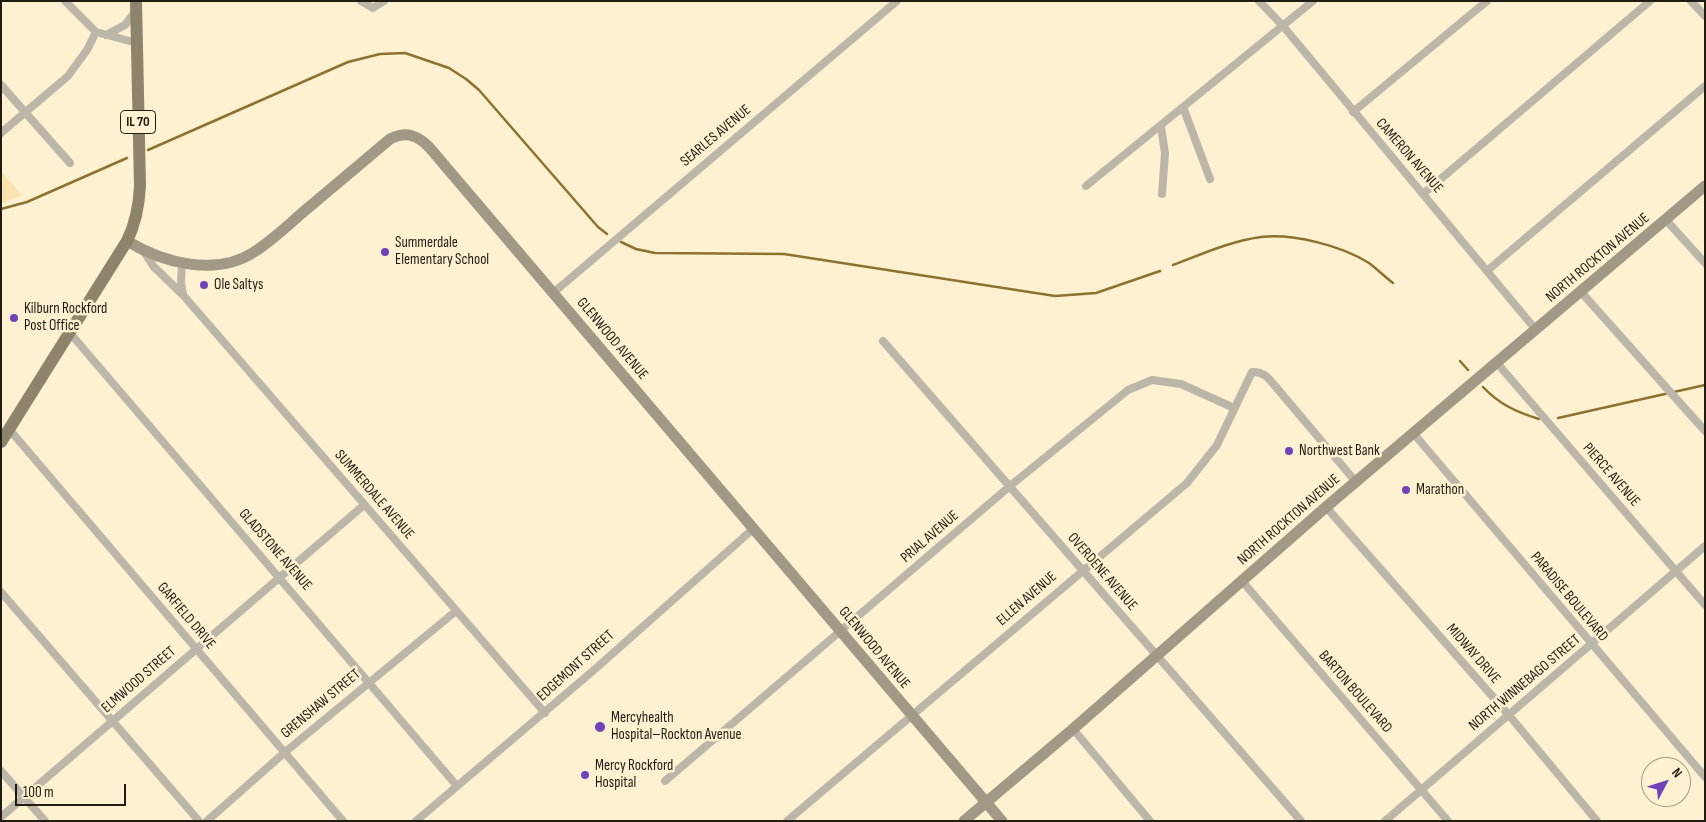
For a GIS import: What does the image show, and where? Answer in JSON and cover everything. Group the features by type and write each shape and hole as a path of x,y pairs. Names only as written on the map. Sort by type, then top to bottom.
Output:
{"main road":[{"name":"IL 70","path":"1,442 127,242 134,227 139,200 136,6"}],"street":[{"path":"64,1 96,32 136,43"},
{"path":"361,1 370,8 384,1"},
{"name":"SEARLES AVENUE","path":"553,293 897,1"},
{"name":"CAMERON AVENUE","path":"1259,1 1283,26 1536,330"},
{"path":"1086,186 1161,127 1313,1"},
{"path":"1353,112 1487,1"},
{"path":"1423,194 1650,1"},
{"path":"1692,1 1705,16"},
{"path":"106,35 125,25 136,6"},
{"path":"1,133 77,66 96,32"},
{"path":"1,85 70,163"},
{"path":"1488,270 1705,86"},
{"path":"1183,107 1210,179"},
{"path":"1161,127 1164,153 1162,194"},
{"name":"GLENWOOD AVENUE","path":"127,242 144,252 182,263 215,264 243,258 254,252 390,139 398,135 409,134 416,136 429,148 1002,821"},
{"name":"NORTH ROCKTON AVENUE","path":"964,821 1073,729 1326,507 1705,186"},
{"path":"1666,220 1705,264"},
{"name":"SUMMERDALE AVENUE","path":"144,252 154,267 183,295 545,713"},
{"path":"182,263 181,282 183,295"},
{"path":"1581,292 1705,432"},
{"name":"GLADSTONE AVENUE","path":"70,333 457,786"},
{"name":"OVERDENE AVENUE","path":"883,341 1301,821"},
{"name":"PIERCE AVENUE","path":"1497,363 1705,605"},
{"name":"ELLEN AVENUE","path":"787,821 1187,483 1217,446 1252,372 1258,371 1264,374 1356,482"},
{"name":"PRIAL AVENUE","path":"665,781 1010,486 1128,390 1152,380 1181,384 1234,408"},
{"name":"GARFIELD DRIVE","path":"9,429 343,821"},
{"name":"PARADISE BOULEVARD","path":"1414,434 1705,777"},
{"name":"ELMWOOD STREET","path":"1,817 364,505"},
{"name":"MIDWAY DRIVE","path":"1326,507 1508,714 1597,821"},
{"name":"EDGEMONT STREET","path":"416,821 545,713 753,529"},
{"name":"NORTH WINNEBAGO STREET","path":"1385,821 1705,546"},
{"name":"BARTON BOULEVARD","path":"1242,582 1448,821"},
{"path":"1,592 199,821"},
{"name":"GRENSHAW STREET","path":"207,821 284,752 456,611"},
{"path":"1073,729 1150,821"},
{"path":"1,771 45,821"}],"shaded area":[{"path":"1,171 22,195 1,204"}],"waterway":[{"path":"148,150 348,62 380,54 405,53 449,68 479,90 598,227 607,234"},
{"path":"1,209 27,202 127,158"},
{"path":"1173,265 1217,248 1239,242 1261,237 1288,237 1317,242 1345,251 1369,263 1393,283"},
{"path":"621,242 636,249 655,253 784,254 1055,296 1096,293 1160,271"},
{"path":"1460,361 1468,370"},
{"path":"1558,418 1705,385"},
{"path":"1483,387 1508,407 1539,419"}],"place":[{"name":"Summerdale Elementary School","path":"385,252"},
{"name":"Ole Saltys","path":"204,285"},
{"name":"Kilburn Rockford Post Office","path":"14,318"},
{"name":"Northwest Bank","path":"1289,451"},
{"name":"Marathon","path":"1406,490"},
{"name":"Mercyhealth Hospital–Rockton Avenue","path":"600,727"},
{"name":"Mercy Rockford Hospital","path":"585,775"}]}
